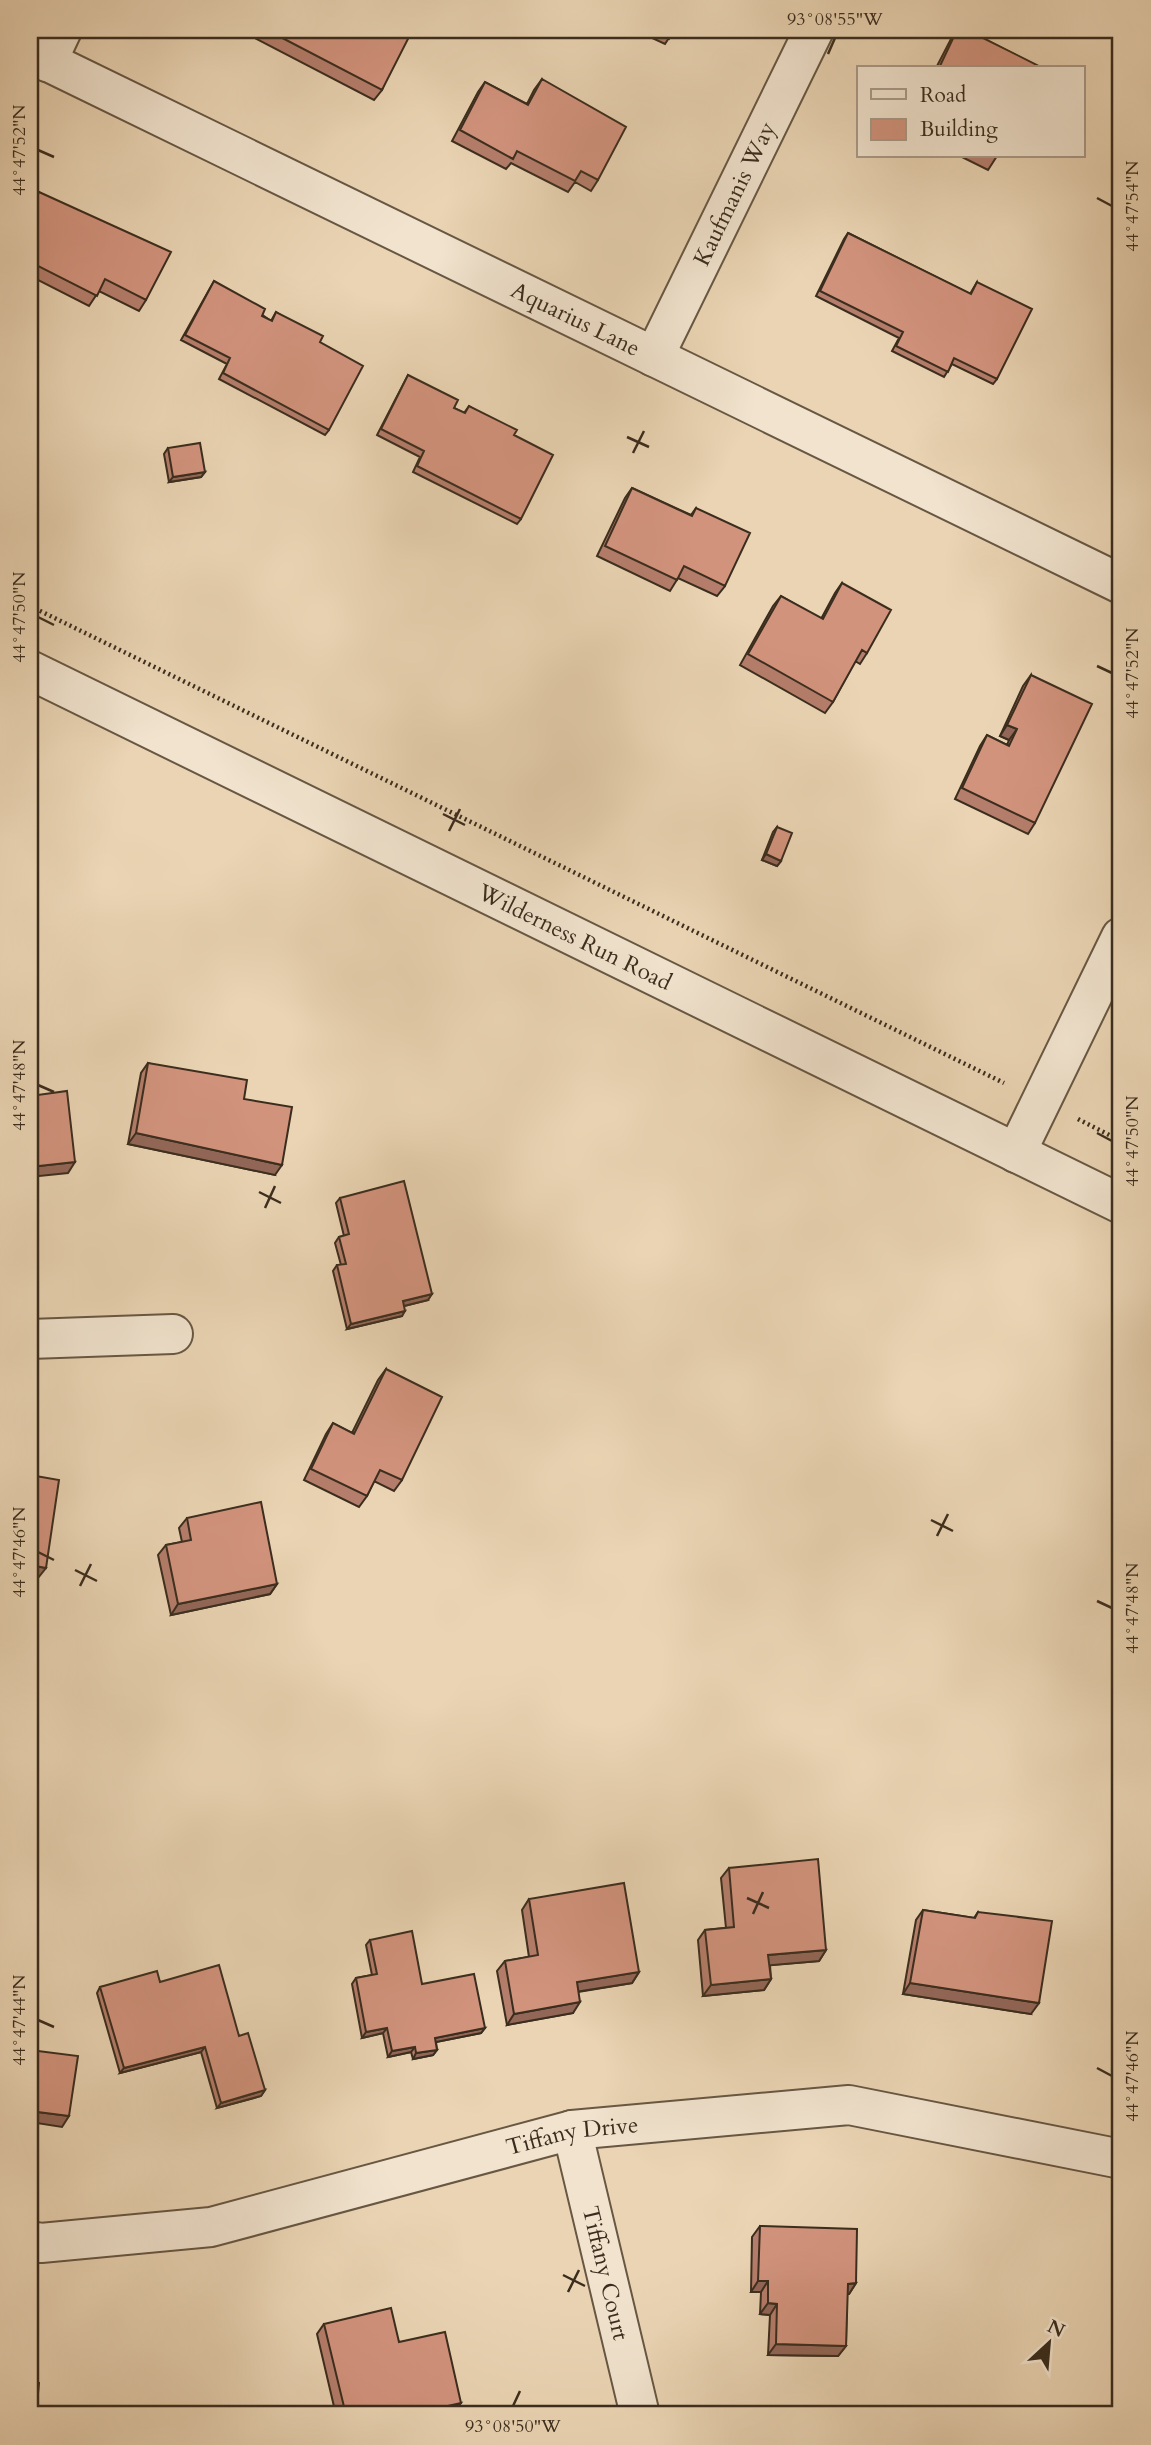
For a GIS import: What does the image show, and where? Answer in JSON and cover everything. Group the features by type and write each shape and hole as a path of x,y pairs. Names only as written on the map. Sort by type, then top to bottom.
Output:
{"street":[{"name":"Kaufmanis Way","path":"654,357 814,30"},
{"name":"Aquarius Lane","path":"46,48 654,357 1121,584"},
{"name":"Wilderness Run Road","path":"30,670 1121,1204"},
{"path":"1016,1153 1121,937"},
{"path":"30,1339 173,1334"},
{"name":"Tiffany Drive","path":"30,2241 41,2243 211,2227 572,2130 849,2105 1121,2159"},
{"name":"Tiffany Court","path":"572,2130 639,2415"}],"path":[{"path":"30,606 1121,1141"}],"building":[{"path":"267,30 405,30 411,33 382,90"},
{"path":"651,30 674,30 669,39"},
{"path":"957,30 967,30 1039,66 940,66"},
{"path":"542,79 626,127 598,180 581,171 575,181 517,151 513,159 460,130 485,82 528,105"},
{"path":"39,192 171,252 146,300 105,279 97,296 30,262 30,211"},
{"path":"848,233 971,294 977,282 1032,309 997,379 954,358 948,372 896,346 903,332 820,291"},
{"path":"214,281 265,309 262,316 272,321 276,312 323,336 320,342 363,366 329,430 223,373 230,358 185,335"},
{"path":"408,375 458,400 454,408 465,413 469,406 517,430 514,435 553,455 521,519 417,466 424,451 381,429"},
{"path":"200,443 205,472 173,477 168,448"},
{"path":"632,488 692,516 696,508 750,533 725,586 684,566 677,580 605,546"},
{"path":"842,583 891,610 867,653 862,650 833,702 748,654 781,596 823,619"},
{"path":"1031,675 1092,704 1035,823 962,788 987,735 1009,746 1017,729 1007,725"},
{"path":"777,827 792,833 781,861 766,854"},
{"path":"148,1063 247,1080 244,1099 292,1107 282,1165 136,1133"},
{"path":"67,1091 75,1162 30,1167 30,1096"},
{"path":"404,1181 432,1294 403,1301 405,1311 351,1324 337,1265 346,1264 339,1237 349,1234 340,1198"},
{"path":"386,1369 442,1397 402,1480 380,1470 367,1496 311,1469 333,1423 354,1434"},
{"path":"30,1475 59,1480 46,1568 30,1565"},
{"path":"261,1502 277,1584 178,1604 166,1545 191,1540 187,1518"},
{"path":"818,1859 826,1950 768,1955 771,1979 711,1985 705,1930 734,1927 729,1868"},
{"path":"624,1883 639,1972 577,1982 580,2002 514,2014 505,1961 538,1955 529,1899"},
{"path":"923,1910 975,1918 978,1912 1052,1921 1039,2003 910,1983"},
{"path":"412,1931 422,1984 474,1974 485,2028 435,2038 437,2050 416,2053 415,2047 392,2051 387,2028 366,2032 356,1978 377,1974 370,1940"},
{"path":"219,1965 239,2036 248,2033 265,2090 221,2103 205,2047 124,2068 100,1987 157,1971 160,1982"},
{"path":"30,2050 78,2056 69,2116 30,2111"},
{"path":"760,2226 857,2229 856,2283 848,2284 846,2346 776,2344 777,2304 768,2303 768,2281 758,2281"},
{"path":"391,2308 399,2342 445,2332 461,2403 408,2415 403,2415 402,2410 379,2415 346,2415 324,2324"},
{"path":"30,2382 39,2383 36,2415 30,2415"},
{"path":"859,2407 922,2413 922,2415 858,2415"},
{"path":"235,2410 235,2415 188,2415"}]}
